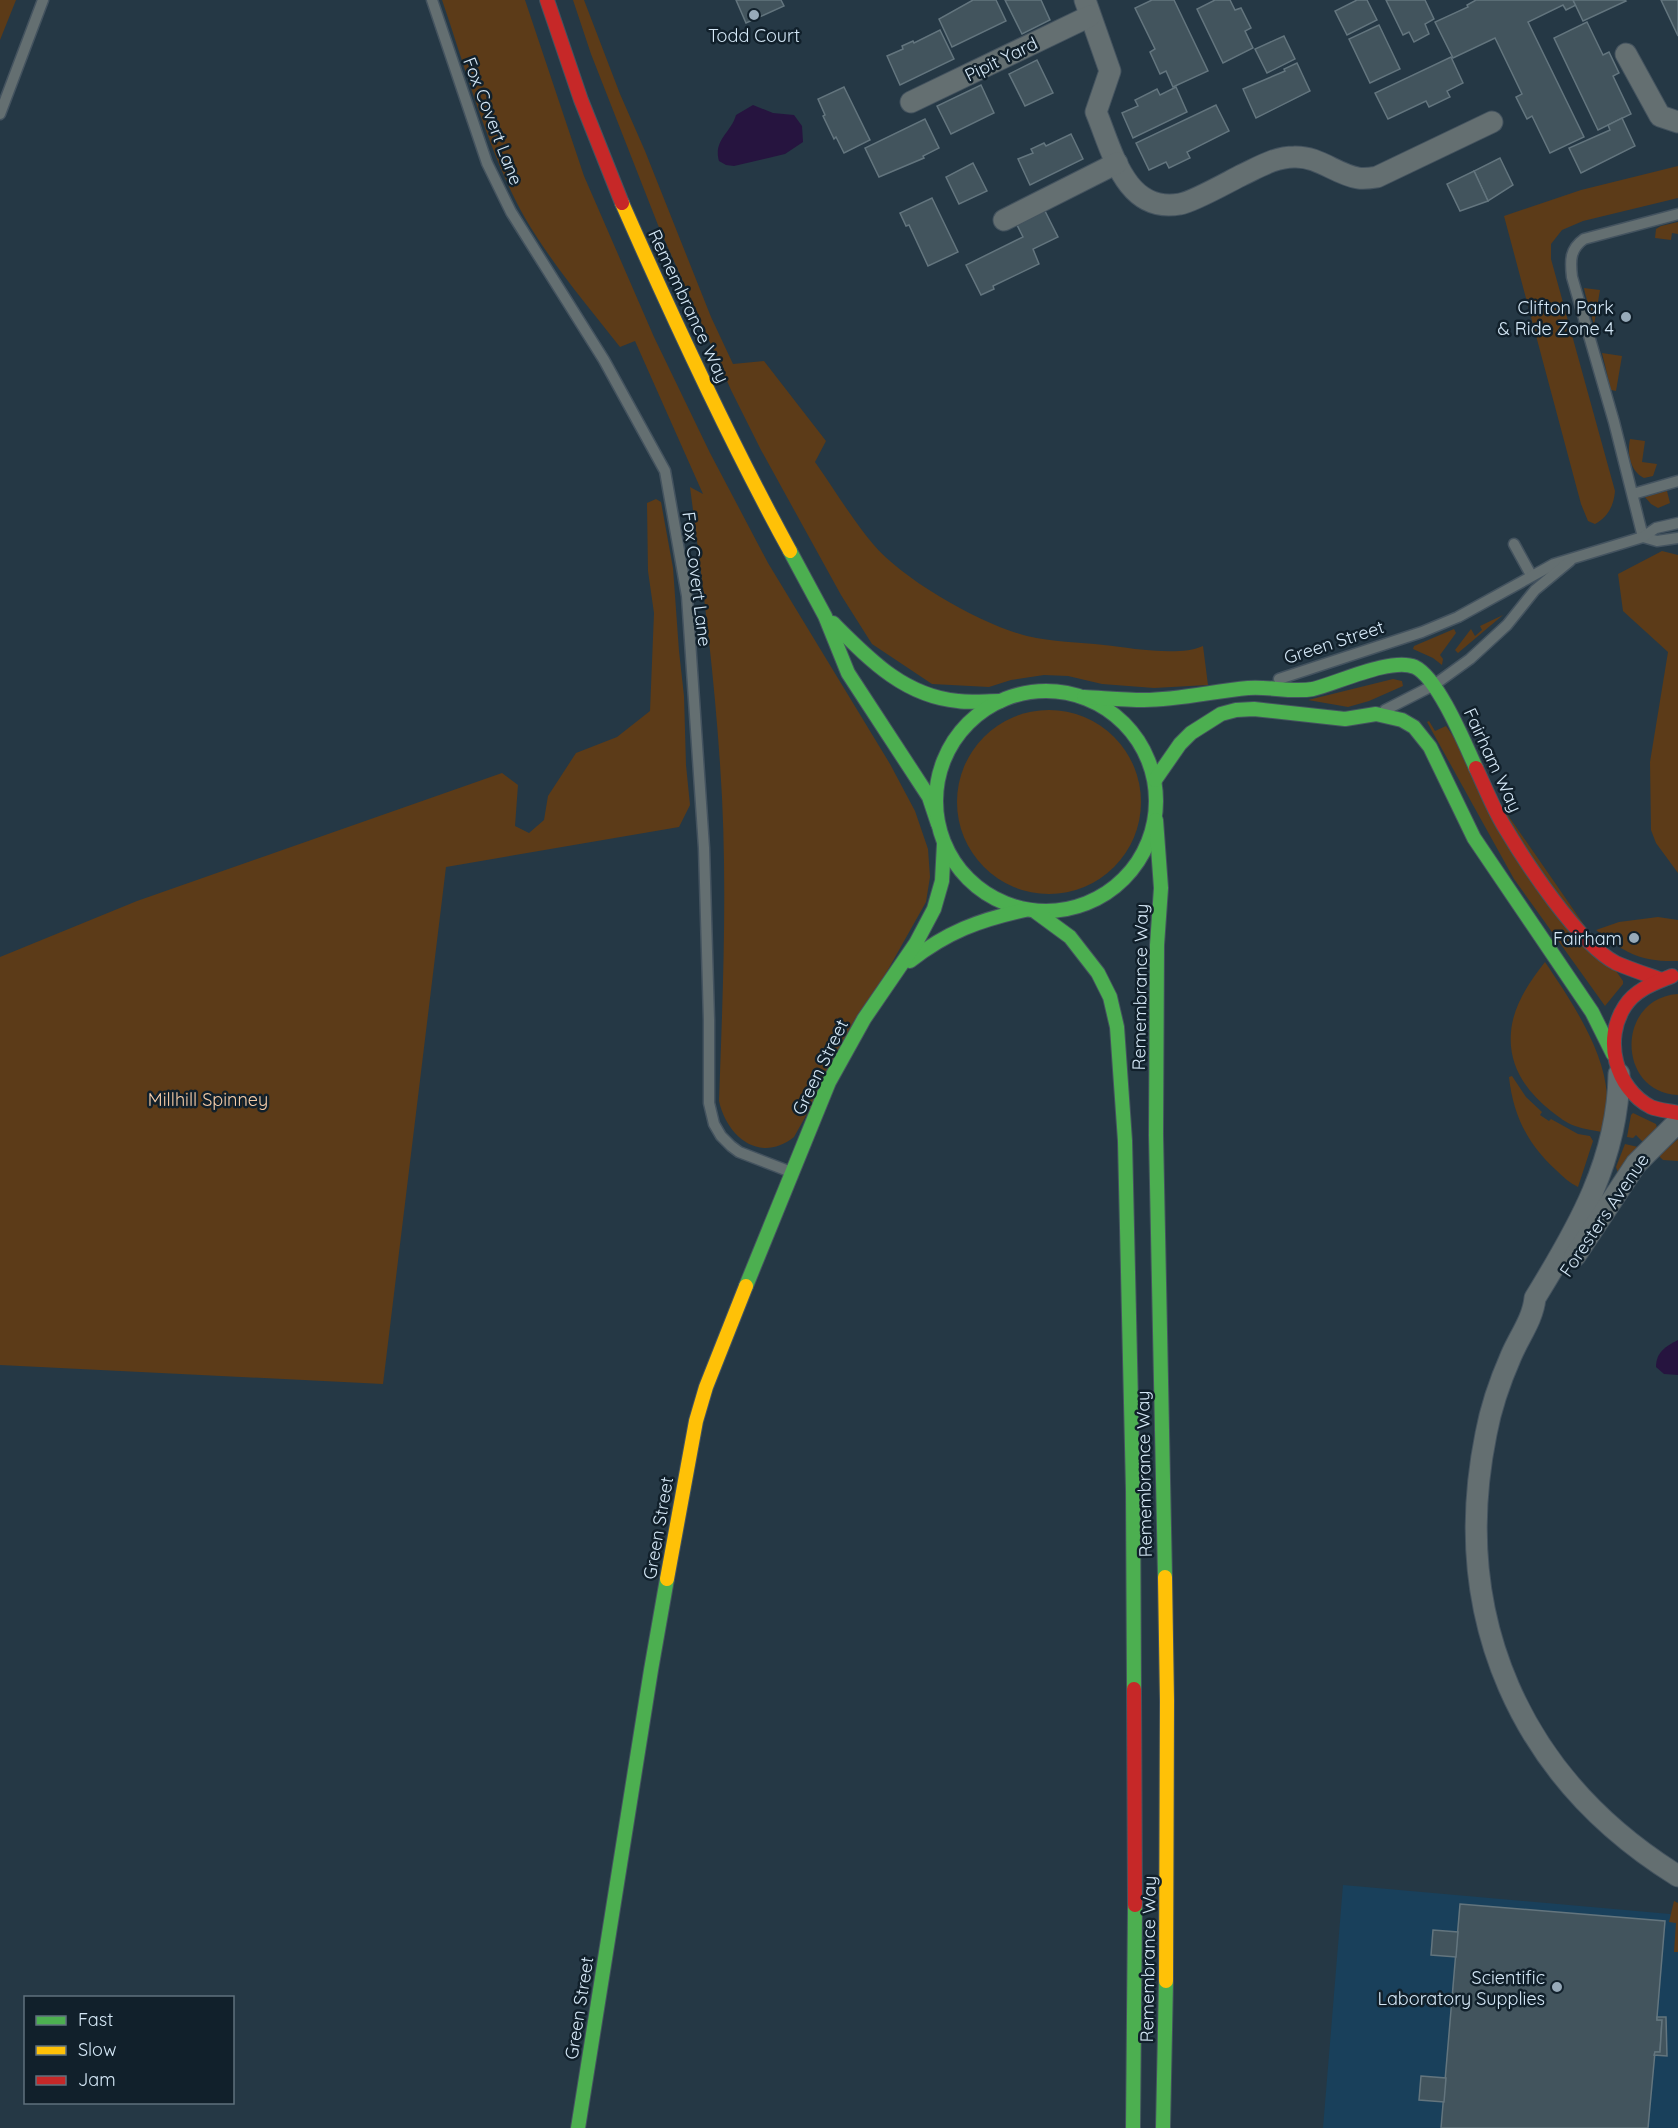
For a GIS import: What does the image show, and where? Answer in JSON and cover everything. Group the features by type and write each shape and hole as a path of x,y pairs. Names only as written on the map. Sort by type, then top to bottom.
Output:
{"main road":[{"name":"Remembrance Way","path":"547,0 581,100 621,201 686,347 754,486 825,616 848,673 929,797 938,824"},
{"name":"Remembrance Way","path":"825,616 875,664 902,686 928,696 956,701 1000,701"},
{"name":"Fairham Way","path":"1250,688 1281,690 1311,688 1379,668 1400,664 1414,667 1434,685 1452,714 1503,825 1550,895 1572,923 1615,962 1659,979"},
{"name":"Green Street","path":"1084,697 1145,700 1250,688"},
{"path":"1084,697 1042,690 1020,694 1000,701 975,717 955,739 942,765 936,794 938,824 954,863 976,887 1004,904 1031,911 1069,910 1100,898 1126,878 1145,851 1156,820"},
{"name":"Remembrance Way","path":"1084,697 1109,710 1130,729 1146,752 1155,780 1157,800 1156,820 1161,888 1157,945 1156,1135 1167,1701 1163,2128"},
{"name":"Green Street","path":"1155,780 1180,744 1206,722 1221,714 1254,709 1345,719 1376,714"},
{"path":"1376,714 1402,720 1422,735 1434,754 1474,838 1592,1012 1628,1088 1640,1100 1655,1108 1678,1113"},
{"name":"Green Street","path":"578,2128 651,1671 696,1421 706,1387 791,1172 830,1082 864,1019 916,943 934,909 942,881 944,843"},
{"name":"Green Street","path":"896,972 950,932 983,919 1031,911"},
{"name":"Remembrance Way","path":"1031,911 1070,937 1098,973 1110,997 1117,1027 1125,1141 1133,1491 1135,1966 1133,2128"},
{"path":"1616,1064 1615,1027 1619,1014 1636,993 1659,979 1678,975"}],"street":[{"name":"Pipit Yard","path":"911,102 1088,8"},
{"path":"1088,8 1110,71 1096,112 1124,179 1134,192 1147,201 1159,204 1181,204 1272,161 1293,157 1324,163 1348,176 1361,179 1377,177 1492,122"},
{"path":"1626,54 1660,117 1678,122"},
{"path":"1004,220 1117,163"},
{"name":"Foresters Avenue","path":"1616,1064 1617,1111 1612,1138 1601,1173 1573,1233 1535,1298 1534,1310 1517,1341 1497,1392 1486,1433 1478,1482 1478,1563 1493,1649 1503,1677 1534,1737 1572,1788 1618,1834 1649,1858 1678,1876"},
{"name":"Foresters Avenue","path":"1534,1310 1544,1305 1636,1164 1678,1122"}],"lane":[{"path":"0,114 43,0"},
{"name":"Fox Covert Lane","path":"432,0 487,163 511,212 604,360 665,471 687,596 704,848 709,1103 714,1124 731,1146 739,1152 791,1172"},
{"path":"1643,537 1572,277 1571,254 1576,244 1584,239 1678,214"},
{"path":"1633,494 1678,481"},
{"path":"1643,537 1656,528 1678,523"},
{"path":"1643,537 1657,540 1678,538"},
{"name":"Green Street","path":"1250,688 1422,632 1458,617 1532,575 1577,556 1643,537"},
{"path":"1514,544 1532,575"},
{"name":"Green Street","path":"1376,714 1434,685 1457,670 1494,639 1535,590 1577,556"}],"shaded area":[{"path":"753,105 773,113 794,115 802,126 803,142 785,154 734,166 726,165 719,161 720,142 736,115"},
{"path":"1678,1340 1678,1375 1664,1374 1656,1367 1658,1357 1666,1347"},
{"path":"1343,1885 1670,1914 1678,1918 1678,2128 1323,2128"}],"green space":[{"path":"0,0 16,0 0,40"},
{"path":"442,0 525,0 584,176 654,337 710,453 768,563 890,764 915,811 928,849 930,877 926,902 794,1137 781,1145 769,1148 747,1143 729,1126 719,1101 724,848 711,660 690,487 703,494 635,341 620,347 558,268 525,218 489,139"},
{"path":"573,0 584,0 711,317 733,364 764,361 826,441 815,462 873,544 903,572 944,599 988,622 1027,636 1155,651 1181,651 1203,646 1208,685 1154,688 1102,684 1068,676 1044,675 1011,680 989,687 932,684 872,644 841,595 761,450 731,390 658,225 591,54"},
{"path":"1678,166 1678,198 1583,221 1562,230 1551,244 1551,259 1615,491 1610,510 1595,524 1588,521 1581,504 1504,216 1581,190"},
{"path":"1678,222 1678,234 1672,233 1671,240 1655,238 1656,229"},
{"path":"1584,288 1600,290 1594,325 1585,293"},
{"path":"1602,353 1622,356 1616,391 1611,390"},
{"path":"1630,439 1645,441 1642,462 1657,464 1653,476 1644,478 1635,471 1629,456"},
{"path":"1667,491 1670,503 1658,508 1645,497"},
{"name":"Millhill Spinney","path":"656,499 661,502 673,568 684,696 690,805 679,827 446,867 383,1384 0,1365 0,957 137,901 502,773 518,785 515,826 529,833 544,820 548,796 576,753 617,737 650,711 654,613 648,571 647,503"},
{"path":"1662,551 1678,555 1678,873 1656,843 1651,830 1650,762 1668,652 1623,611 1618,574"},
{"path":"1503,615 1458,653 1455,650 1471,629 1475,636 1482,630 1480,626"},
{"path":"1454,629 1456,633 1440,655 1443,659 1442,665 1413,649 1414,646"},
{"path":"1393,679 1402,681 1403,686 1369,701 1348,707 1308,700"},
{"path":"1049,710 1067,711 1084,717 1100,725 1114,737 1126,751 1134,767 1140,784 1140,820 1134,837 1126,853 1114,867 1100,879 1084,887 1067,893 1049,894 1031,893 1014,887 998,879 984,867 972,853 964,837 958,820 957,802 958,784 964,767 972,751 984,737 998,725 1014,717 1031,711"},
{"path":"1429,721 1435,731 1446,726 1623,981 1605,1006 1514,879 1427,722"},
{"path":"1658,917 1678,920 1678,961 1643,958 1616,945 1596,930 1619,922"},
{"path":"1545,962 1584,1025 1600,1060 1607,1095 1602,1132 1566,1122 1542,1103 1520,1077 1512,1056 1512,1022 1518,1004"},
{"path":"1678,994 1678,1095 1658,1090 1643,1079 1634,1063 1632,1045 1634,1027 1643,1011 1658,999"},
{"path":"1512,1076 1526,1097 1542,1112 1540,1115 1578,1134 1590,1136 1593,1141 1578,1187 1546,1160 1530,1140 1514,1104 1509,1077"},
{"path":"1633,1113 1656,1124 1657,1128 1643,1142 1636,1135 1633,1138 1627,1137"},
{"path":"1678,1139 1678,1161 1663,1160 1659,1156"},
{"path":"1625,1144 1638,1147 1618,1173 1616,1167"},
{"path":"1674,1901 1678,1903 1678,1952 1674,1952 1676,1923 1669,1922"}],"building":[{"name":"Todd Court","path":"736,0 781,0 784,6 746,23"},
{"path":"973,0 996,0 1006,21 952,47 939,19"},
{"path":"1005,0 1041,0 1050,20 1022,34"},
{"path":"1152,0 1174,0 1208,71 1173,87 1166,71 1160,74 1150,52 1155,49 1135,8"},
{"path":"1215,0 1230,0 1235,10 1241,8 1251,28 1245,31 1253,48 1223,63 1197,9"},
{"path":"1357,0 1367,0 1377,20 1347,35 1335,11"},
{"path":"1386,0 1425,0 1434,19 1425,24 1429,34 1414,42 1409,32 1403,35"},
{"path":"1476,0 1573,0 1576,5 1566,10 1563,5 1528,22 1584,137 1550,153 1532,116 1527,119 1516,97 1522,94 1495,38 1453,58 1435,22 1468,7 1467,5"},
{"path":"1573,0 1625,0 1626,1 1583,21"},
{"path":"1661,0 1678,0 1678,36"},
{"path":"1587,22 1603,55 1609,52 1619,73 1613,76 1631,114 1598,130 1554,38"},
{"path":"1379,25 1400,69 1370,83 1349,39"},
{"path":"940,30 954,59 900,85 887,56 903,49 902,46 913,41 914,43"},
{"path":"1284,36 1295,59 1267,73 1255,49"},
{"path":"1451,57 1463,83 1447,91 1450,97 1429,107 1426,101 1388,119 1375,93"},
{"path":"1037,60 1053,93 1025,106 1009,74"},
{"path":"1297,63 1310,91 1256,118 1243,89 1285,71 1284,69"},
{"path":"981,85 994,113 951,134 937,106"},
{"path":"844,87 870,140 844,153 836,137 834,139 818,99"},
{"path":"1176,87 1187,112 1133,138 1122,113 1138,106 1135,100 1157,89 1160,95"},
{"path":"1216,105 1229,131 1187,152 1190,158 1169,168 1166,162 1149,170 1136,143"},
{"path":"1622,118 1635,146 1581,173 1569,148 1610,130 1608,125"},
{"path":"925,119 939,148 923,156 924,158 879,177 865,148"},
{"path":"1071,134 1083,159 1030,185 1018,159 1033,153 1031,149 1044,143 1046,146"},
{"path":"1500,158 1513,185 1488,201 1474,171"},
{"path":"973,163 987,191 959,204 946,177"},
{"path":"1474,171 1488,201 1460,211 1447,184"},
{"path":"932,198 958,252 928,266 909,225 906,226 900,213"},
{"path":"1044,209 1058,237 1033,249 1039,264 993,286 994,289 981,295 966,265 1023,237 1016,223"},
{"name":"Scientific Laboratory Supplies","path":"1460,1904 1665,1921 1657,2017 1657,2020 1662,2020 1660,2052 1655,2052 1648,2128 1441,2128"},
{"path":"1433,1930 1458,1932 1456,1957 1431,1955"},
{"path":"1657,2017 1666,2017 1667,2056 1654,2055 1655,2052 1660,2052 1662,2020 1657,2020"},
{"path":"1421,2076 1446,2078 1444,2102 1419,2100"}],"traffic: fast":[{"path":"790,551 825,616 848,673 929,797 938,824"},
{"path":"833,623 889,674 921,692 958,701 1000,701"},
{"path":"1084,697 1157,700 1248,688 1305,690 1379,668 1405,665 1415,667 1424,674 1442,697 1476,768"},
{"path":"1035,691 1057,691 1088,699 1107,709 1124,723 1138,740 1148,759 1154,779 1156,801 1154,823 1148,843 1138,862 1124,879 1107,893 1088,903 1057,911 1035,911 994,898 976,886 961,871 944,843 936,812 936,790 949,749 961,731 976,716 1004,699 1035,691"},
{"path":"1155,780 1180,744 1191,733 1221,714 1236,710 1254,709 1345,719 1376,714 1402,720 1414,727 1430,747 1474,838 1592,1012 1613,1054"},
{"path":"1156,820 1161,888 1157,945 1156,1135 1165,1577"},
{"path":"746,1286 829,1082 864,1019 916,943 934,909 942,881 944,844"},
{"path":"910,961 937,942 964,928 1025,910"},
{"path":"1036,912 1070,937 1098,973 1110,997 1117,1027 1125,1141 1133,1490 1134,1689"},
{"path":"578,2128 667,1579"},
{"path":"1133,2128 1135,1905"},
{"path":"1163,2128 1166,1981"}],"traffic: slow":[{"path":"622,203 702,379 790,551"},
{"path":"667,1579 696,1421 706,1387 746,1286"},
{"path":"1165,1577 1166,1981"}],"traffic: jam":[{"path":"547,0 581,100 622,203"},
{"path":"1476,768 1496,812 1514,842 1570,921 1601,953 1616,963 1659,979"},
{"path":"1672,976 1646,987 1629,1000 1618,1019 1614,1047 1621,1075 1639,1099 1651,1107 1678,1113"},
{"path":"1134,1689 1135,1905"}],"place":[{"name":"Todd Court","path":"754,15"},
{"name":"Clifton Park & Ride Zone 4","path":"1626,317"},
{"name":"Fairham","path":"1634,938"},
{"name":"Scientific Laboratory Supplies","path":"1557,1987"}]}
